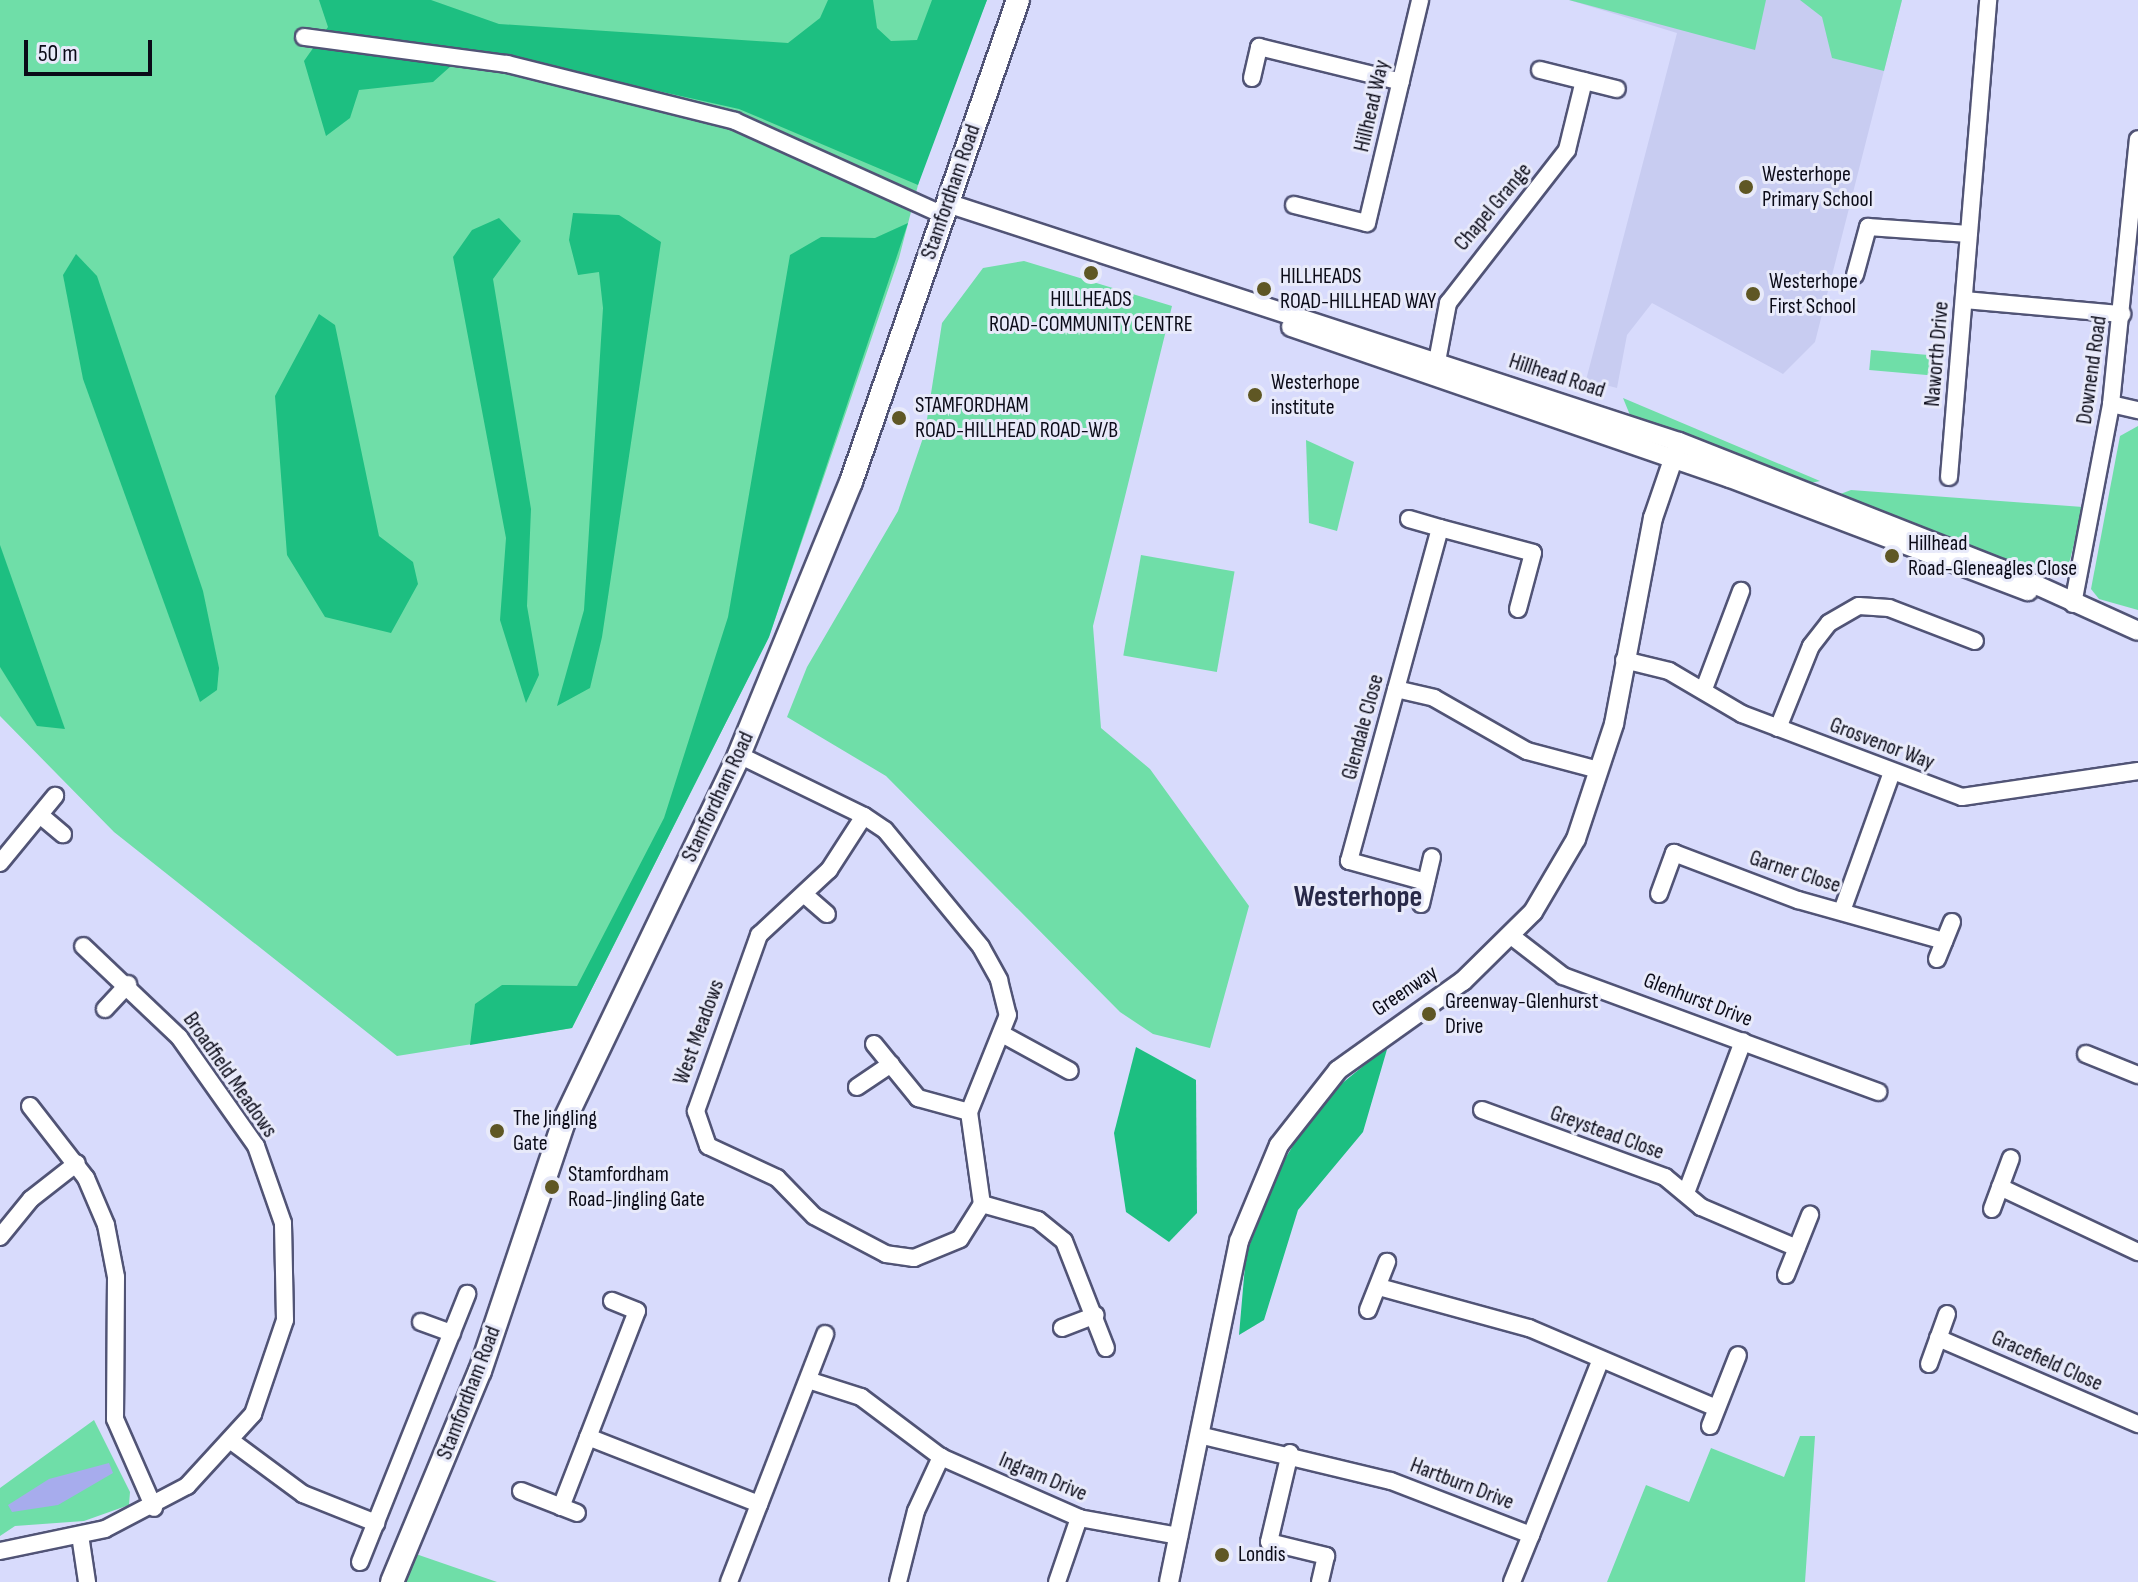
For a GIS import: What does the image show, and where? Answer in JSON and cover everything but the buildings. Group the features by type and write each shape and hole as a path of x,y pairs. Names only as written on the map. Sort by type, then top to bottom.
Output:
{"main road":[{"name":"Stamfordham Road","path":"392,1582 480,1371 564,1121 739,755 851,482 1018,0"}],"street":[{"name":"Hillhead Way","path":"1294,205 1367,223 1420,0"},
{"name":"Naworth Drive","path":"1949,477 1988,0"},
{"path":"304,37 507,64 735,121 945,209"},
{"path":"1252,78 1259,47 1401,82"},
{"path":"1540,70 1617,89"},
{"name":"Chapel Grange","path":"1432,360 1463,277 1567,150 1584,81"},
{"name":"Downend Road","path":"2073,604 2111,404 2134,244 2138,139"},
{"name":"Hillhead Road","path":"945,209 1060,240 1596,414 1676,450 2001,569 2138,631"},
{"path":"1855,275 1868,227 1969,234"},
{"path":"1060,240 1113,268 1441,381 1676,450"},
{"path":"1964,300 2122,314"},
{"path":"1412,371 1432,360 1441,381"},
{"path":"2111,404 2138,410"},
{"name":"Greenway","path":"1169,1582 1239,1241 1292,1125 1338,1070 1463,981 1533,912 1576,839 1599,770 1653,518 1676,450"},
{"path":"1409,519 1533,553 1518,609"},
{"name":"Glendale Close","path":"1426,882 1349,861 1440,528"},
{"path":"1704,689 1741,591"},
{"path":"1778,728 1811,646 1829,623 1859,606 1889,608 1975,641"},
{"name":"Grosvenor Way","path":"1624,660 1704,689 1778,728 1962,797 1994,797 2069,778 2138,771"},
{"path":"1396,689 1434,698 1527,751 1599,770"},
{"path":"739,755 864,816 904,849 981,947 1008,1015 969,1112 982,1204 1038,1220 1064,1241 1096,1315 1106,1348"},
{"path":"1842,911 1892,772"},
{"path":"0,863 55,796"},
{"path":"40,815 63,834"},
{"name":"West Meadows","path":"864,816 805,895 759,935 721,1044 703,1073 696,1111 708,1146 777,1178 814,1216 886,1254 938,1253 960,1239 982,1204"},
{"name":"Garner Close","path":"1659,894 1674,853 1842,911 1944,941"},
{"path":"1421,904 1432,857"},
{"path":"805,895 827,914"},
{"path":"1937,959 1952,922"},
{"name":"Glenhurst Drive","path":"1510,935 1563,976 1878,1092"},
{"name":"Broadfield Meadows","path":"0,1551 80,1535 154,1508 234,1443 263,1394 285,1320 288,1269 279,1204 242,1122 128,984 83,946"},
{"path":"105,1009 128,984"},
{"path":"1002,1034 1070,1071"},
{"path":"1686,1193 1743,1041"},
{"path":"874,1044 918,1098 969,1112"},
{"path":"2086,1054 2138,1075"},
{"path":"857,1087 891,1064"},
{"path":"30,1106 77,1163 100,1208 113,1258 110,1374 118,1434 154,1508"},
{"name":"Greystead Close","path":"1482,1110 1665,1177 1701,1207 1797,1248"},
{"path":"1992,1209 2011,1158"},
{"path":"0,1237 31,1199 77,1163"},
{"path":"2000,1187 2138,1252"},
{"path":"1786,1275 1810,1215"},
{"path":"1368,1310 1387,1262"},
{"path":"1379,1287 1529,1328 1599,1364 1717,1408"},
{"path":"360,1562 467,1294"},
{"path":"521,1491 569,1510 588,1437 637,1311 612,1301"},
{"path":"1929,1364 1947,1314"},
{"path":"1062,1328 1096,1315"},
{"path":"421,1322 452,1333"},
{"path":"729,1582 825,1334"},
{"name":"Gracefield Close","path":"1938,1338 2138,1424"},
{"path":"1710,1426 1738,1355"},
{"name":"Hartburn Drive","path":"1199,1435 1290,1453 1391,1481 1531,1535 1599,1364"},
{"name":"Ingram Drive","path":"808,1380 861,1397 941,1457 1079,1518 1179,1536"},
{"path":"588,1437 759,1504"},
{"path":"234,1443 303,1494 376,1523"},
{"path":"1290,1453 1269,1542 1326,1556 1320,1582"},
{"path":"898,1582 916,1511 941,1457"},
{"path":"1057,1582 1079,1518"},
{"path":"80,1535 87,1582"},
{"path":"1512,1582 1531,1535"}],"shaded area":[{"name":"Westerhope Primary School","path":"1569,0 1902,0 1815,342 1783,374 1652,303 1627,335 1617,388 1586,380 1677,33"}],"green space":[{"path":"0,0 987,0 930,139 899,258 769,637 572,1028 397,1056 114,832 0,716"},
{"path":"319,0 431,0 499,24 788,43 820,18 828,0 873,0 877,28 891,41 917,40 932,0 987,0 918,185 739,109 470,49 433,82 359,90 350,118 326,136 304,61 328,27"},
{"path":"1569,0 1766,0 1755,50"},
{"path":"1800,0 1902,0 1884,71 1832,58 1822,17"},
{"path":"573,213 619,215 661,242 602,637 590,688 557,706 584,610 603,308 599,272 578,275 569,240"},
{"path":"499,218 521,241 493,279 531,509 527,606 539,675 526,703 500,620 506,538 453,257 472,230"},
{"path":"908,223 769,637 572,1028 470,1045 475,1004 502,985 577,986 664,818 728,617 790,255 821,237 875,238"},
{"path":"76,254 97,276 203,591 219,668 217,690 200,702 83,379 63,275"},
{"path":"1024,261 1172,306 1093,626 1101,728 1150,769 1249,906 1210,1048 1153,1034 1120,1012 886,776 787,717 807,667 898,511 925,432 942,323 983,268"},
{"path":"319,314 335,325 379,536 413,562 418,584 391,633 325,617 287,555 275,396"},
{"path":"1871,350 1943,356 1941,376 1869,370"},
{"path":"1623,398 1820,481 1806,484 1632,420"},
{"path":"2138,426 2138,610 2099,599 2091,589 2120,436"},
{"path":"1306,440 1354,462 1337,531 1309,523"},
{"path":"1851,490 2083,507 2070,560 2062,573 2046,575 1835,496"},
{"path":"0,545 65,729 37,726 0,667"},
{"path":"1141,555 1235,571 1217,672 1123,655"},
{"path":"1388,1046 1363,1132 1298,1210 1264,1320 1239,1335 1246,1254 1282,1164 1319,1102"},
{"path":"1136,1047 1196,1080 1197,1213 1169,1242 1126,1212 1114,1133"},
{"path":"94,1420 130,1492 129,1505 84,1521 15,1526 0,1536 0,1488"},
{"path":"1800,1436 1815,1436 1805,1582 1607,1582 1646,1485 1689,1502 1711,1448 1784,1477"},
{"path":"413,1553 497,1582 401,1582"}],"water":[{"path":"109,1463 113,1473 58,1505 12,1512 8,1505 49,1479"}],"place":[{"name":"Westerhope Primary School","path":"1746,187"},
{"name":"HILLHEADS ROAD-COMMUNITY CENTRE","path":"1091,273"},
{"name":"HILLHEADS ROAD-HILLHEAD WAY","path":"1264,289"},
{"name":"Westerhope First School","path":"1753,294"},
{"name":"Westerhope institute","path":"1255,395"},
{"name":"STAMFORDHAM ROAD-HILLHEAD ROAD-W/B","path":"899,418"},
{"name":"Hillhead Road-Gleneagles Close","path":"1892,556"},
{"name":"Greenway-Glenhurst Drive","path":"1429,1014"},
{"name":"The Jingling Gate","path":"497,1131"},
{"name":"Stamfordham Road-Jingling Gate","path":"552,1187"},
{"name":"Londis","path":"1222,1555"}],"district":[{"name":"Westerhope","path":"1358,897"}]}
